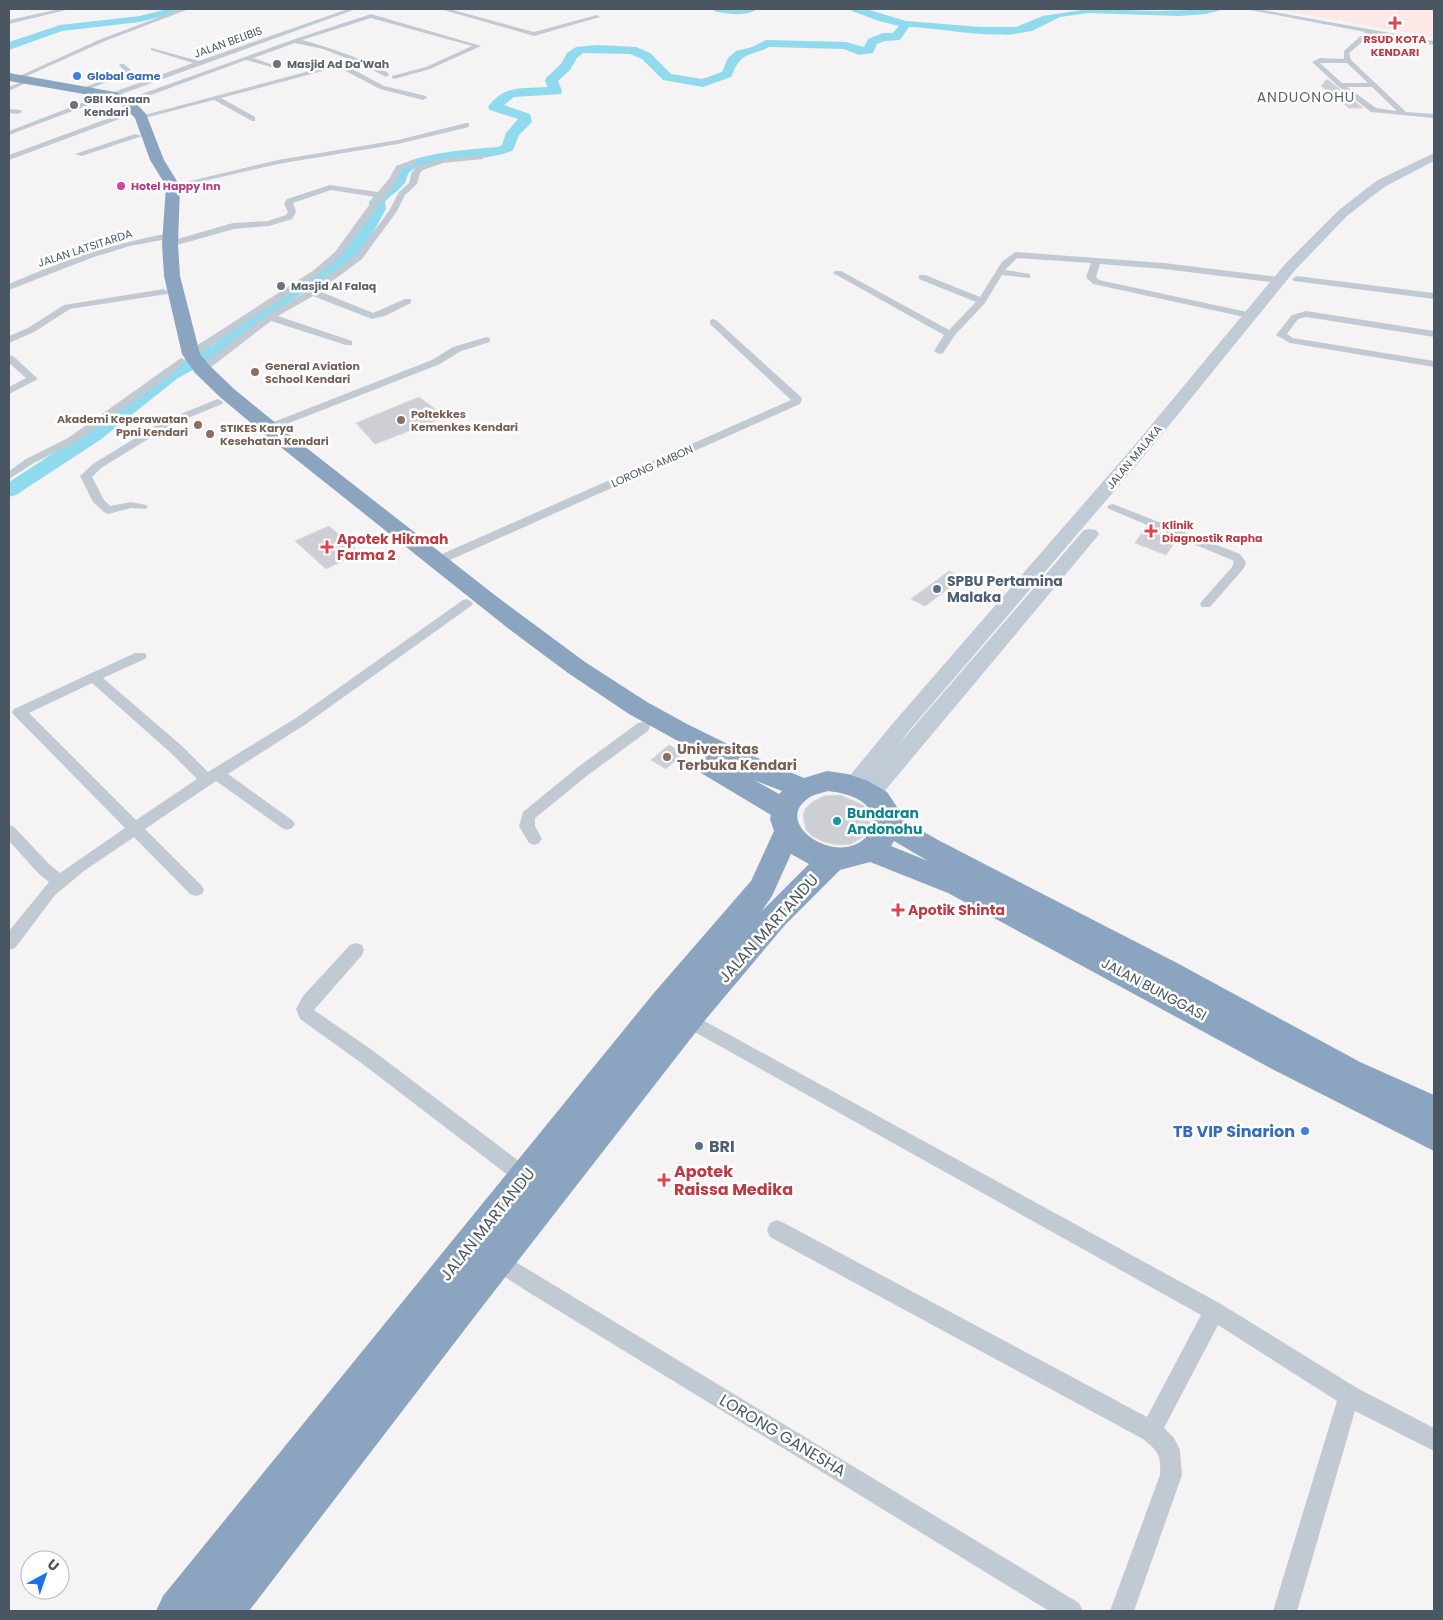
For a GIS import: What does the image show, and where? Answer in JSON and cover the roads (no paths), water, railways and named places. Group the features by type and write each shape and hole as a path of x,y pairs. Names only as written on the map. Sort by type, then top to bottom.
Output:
{"highway":[{"path":"14,82 62,88 107,97"},
{"path":"62,88 85,89 107,97 132,111 159,164 173,186 166,239 164,292 188,357 218,402 437,561 554,659 644,727 786,821"},
{"path":"132,111 143,156 160,192 160,218 166,239 188,357 270,427 308,466 467,604 554,659 717,752 756,771 801,788"},
{"path":"827,780 863,789 883,807 886,823 882,838 870,850 860,855 833,859 814,854 798,845 786,821 787,802 801,788 827,780"},
{"name":"JALAN MARTANDU","path":"222,1611 266,1528 525,1177 664,1004 748,907 762,888 786,821"},
{"name":"JALAN BUNGGASI","path":"886,823 928,848 1166,972 1348,1072 1434,1111"},
{"name":"JALAN BUNGGASI","path":"870,850 958,885 1286,1060 1434,1135"},
{"name":"JALAN MARTANDU","path":"178,1611 266,1528 496,1260 688,1020 788,901 833,859"}],"street":[{"path":"9,22 67,9"},
{"path":"14,82 103,40 186,9"},
{"name":"JALAN BELIBIS","path":"9,132 353,9"},
{"path":"443,9 534,34 597,18"},
{"path":"1248,9 1335,23 1368,34 1434,42"},
{"path":"1264,9 1434,42"},
{"path":"9,158 132,111 246,58 295,40 374,16 478,46 446,61 394,77"},
{"path":"1368,34 1346,52 1346,57 1404,114"},
{"path":"295,40 358,60 385,72 386,76"},
{"path":"154,49 198,63"},
{"path":"246,58 277,68"},
{"path":"132,111 216,98 358,60"},
{"path":"1349,62 1320,60 1315,62 1340,85 1374,110 1434,116"},
{"path":"85,89 128,70 127,67 122,65"},
{"path":"339,65 382,88 423,98"},
{"path":"368,80 386,76 420,78"},
{"path":"1340,85 1375,85"},
{"path":"216,98 252,119"},
{"path":"9,111 18,112"},
{"path":"173,186 278,162 398,142 466,125"},
{"path":"79,154 138,136"},
{"path":"188,357 270,318 312,292 359,258 394,211 402,194 413,184 416,172 420,168 442,161 480,157"},
{"name":"JALAN MALAKA","path":"1209,388 1249,315 1279,280 1343,213 1382,183 1434,157"},
{"path":"9,476 14,467 72,440 188,357 317,272 335,258 368,214 380,194 393,180 399,168 413,162"},
{"name":"JALAN MALAKA","path":"863,789 901,727 1237,340 1300,280 1353,220 1388,191 1434,165"},
{"name":"JALAN LATSITARDA","path":"9,286 82,259 166,239 233,226 275,222 289,217 292,212 288,204 290,201 330,187 380,194"},
{"path":"939,350 950,334 982,301 1009,258 1018,255 1164,266 1279,280"},
{"path":"1096,261 1091,277 1096,282 1249,315"},
{"path":"1000,272 1028,276"},
{"path":"838,273 950,334"},
{"path":"922,277 982,301"},
{"path":"1300,280 1434,296"},
{"path":"9,340 31,330 67,307 164,292"},
{"path":"312,292 372,316 382,314 408,301"},
{"path":"1434,334 1306,314 1295,317 1281,335 1290,340 1434,364"},
{"path":"270,318 349,343"},
{"name":"LORONG AMBON","path":"437,561 796,402 797,399 713,322"},
{"path":"270,427 436,362 457,349 486,340"},
{"path":"9,358 33,379 9,391"},
{"path":"142,507 130,505 108,510 100,502 86,476 98,466 167,423 218,402"},
{"name":"JALAN MALAKA","path":"863,789 1125,492"},
{"path":"1113,507 1236,557 1240,562 1238,568 1206,604"},
{"path":"9,943 23,922 59,881 134,828 301,721 467,604"},
{"path":"140,656 14,714 196,890"},
{"path":"93,677 177,750 212,777 286,824"},
{"path":"534,839 527,826 528,816 583,771 644,727"},
{"path":"9,831 44,870 59,881"},
{"path":"356,950 309,1001 305,1009 306,1014 366,1056 525,1177"},
{"path":"688,1020 1214,1310 1349,1396 1434,1440"},
{"path":"777,1230 1151,1431 1166,1444 1172,1453 1171,1475 1122,1611"},
{"name":"LORONG GANESHA","path":"496,1260 1046,1604 1071,1611"},
{"path":"1151,1431 1214,1310"},
{"path":"1284,1611 1349,1396"}],"water":[{"path":"1088,9 1158,11 1225,9 1206,14 1179,16 1088,13 1060,17 1032,31 1006,35 1000,30 1016,27 1043,16"}],"waterway":[{"path":"9,46 60,28 140,19 180,9"},
{"path":"718,9 727,11 751,9"},
{"path":"856,9 883,19 906,24"},
{"path":"906,24 981,31 1019,30 1037,22"},
{"path":"9,491 93,436 171,374 220,348 260,313 346,258 357,247 378,209 377,202 382,195 399,181 401,172 410,166 443,157 501,151 508,147 513,133 525,122 525,117 495,107 506,95 513,93 556,91 551,81 566,67 571,56 580,50 632,50 646,56 667,77 703,83 727,74 732,61 740,54 756,50 766,44 783,43 798,46 814,44 846,46 859,51 869,50 872,42 883,37 896,37 906,24"}],"place":[{"name":"RSUD KOTA KENDARI","path":"1395,23"},
{"name":"Masjid Ad Da'Wah","path":"277,64"},
{"name":"Global Game","path":"77,76"},
{"name":"GBI Kanaan Kendari","path":"74,105"},
{"name":"Hotel Happy Inn","path":"121,186"},
{"name":"Masjid Al Falaq","path":"281,286"},
{"name":"General Aviation School Kendari","path":"255,372"},
{"name":"Poltekkes Kemenkes Kendari","path":"401,420"},
{"name":"Akademi Keperawatan Ppni Kendari","path":"198,425"},
{"name":"STIKES Karya Kesehatan Kendari","path":"210,434"},
{"name":"Klinik Diagnostik Rapha","path":"1151,531"},
{"name":"Apotek Hikmah Farma 2","path":"327,547"},
{"name":"SPBU Pertamina Malaka","path":"937,589"},
{"name":"Universitas Terbuka Kendari","path":"667,757"},
{"name":"Bundaran Andonohu","path":"837,821"},
{"name":"Apotik Shinta","path":"898,910"},
{"name":"TB VIP Sinarion","path":"1305,1131"},
{"name":"BRI","path":"699,1146"},
{"name":"Apotek Raissa Medika","path":"664,1180"}],"district":[{"name":"ANDUONOHU","path":"1306,97"}]}
